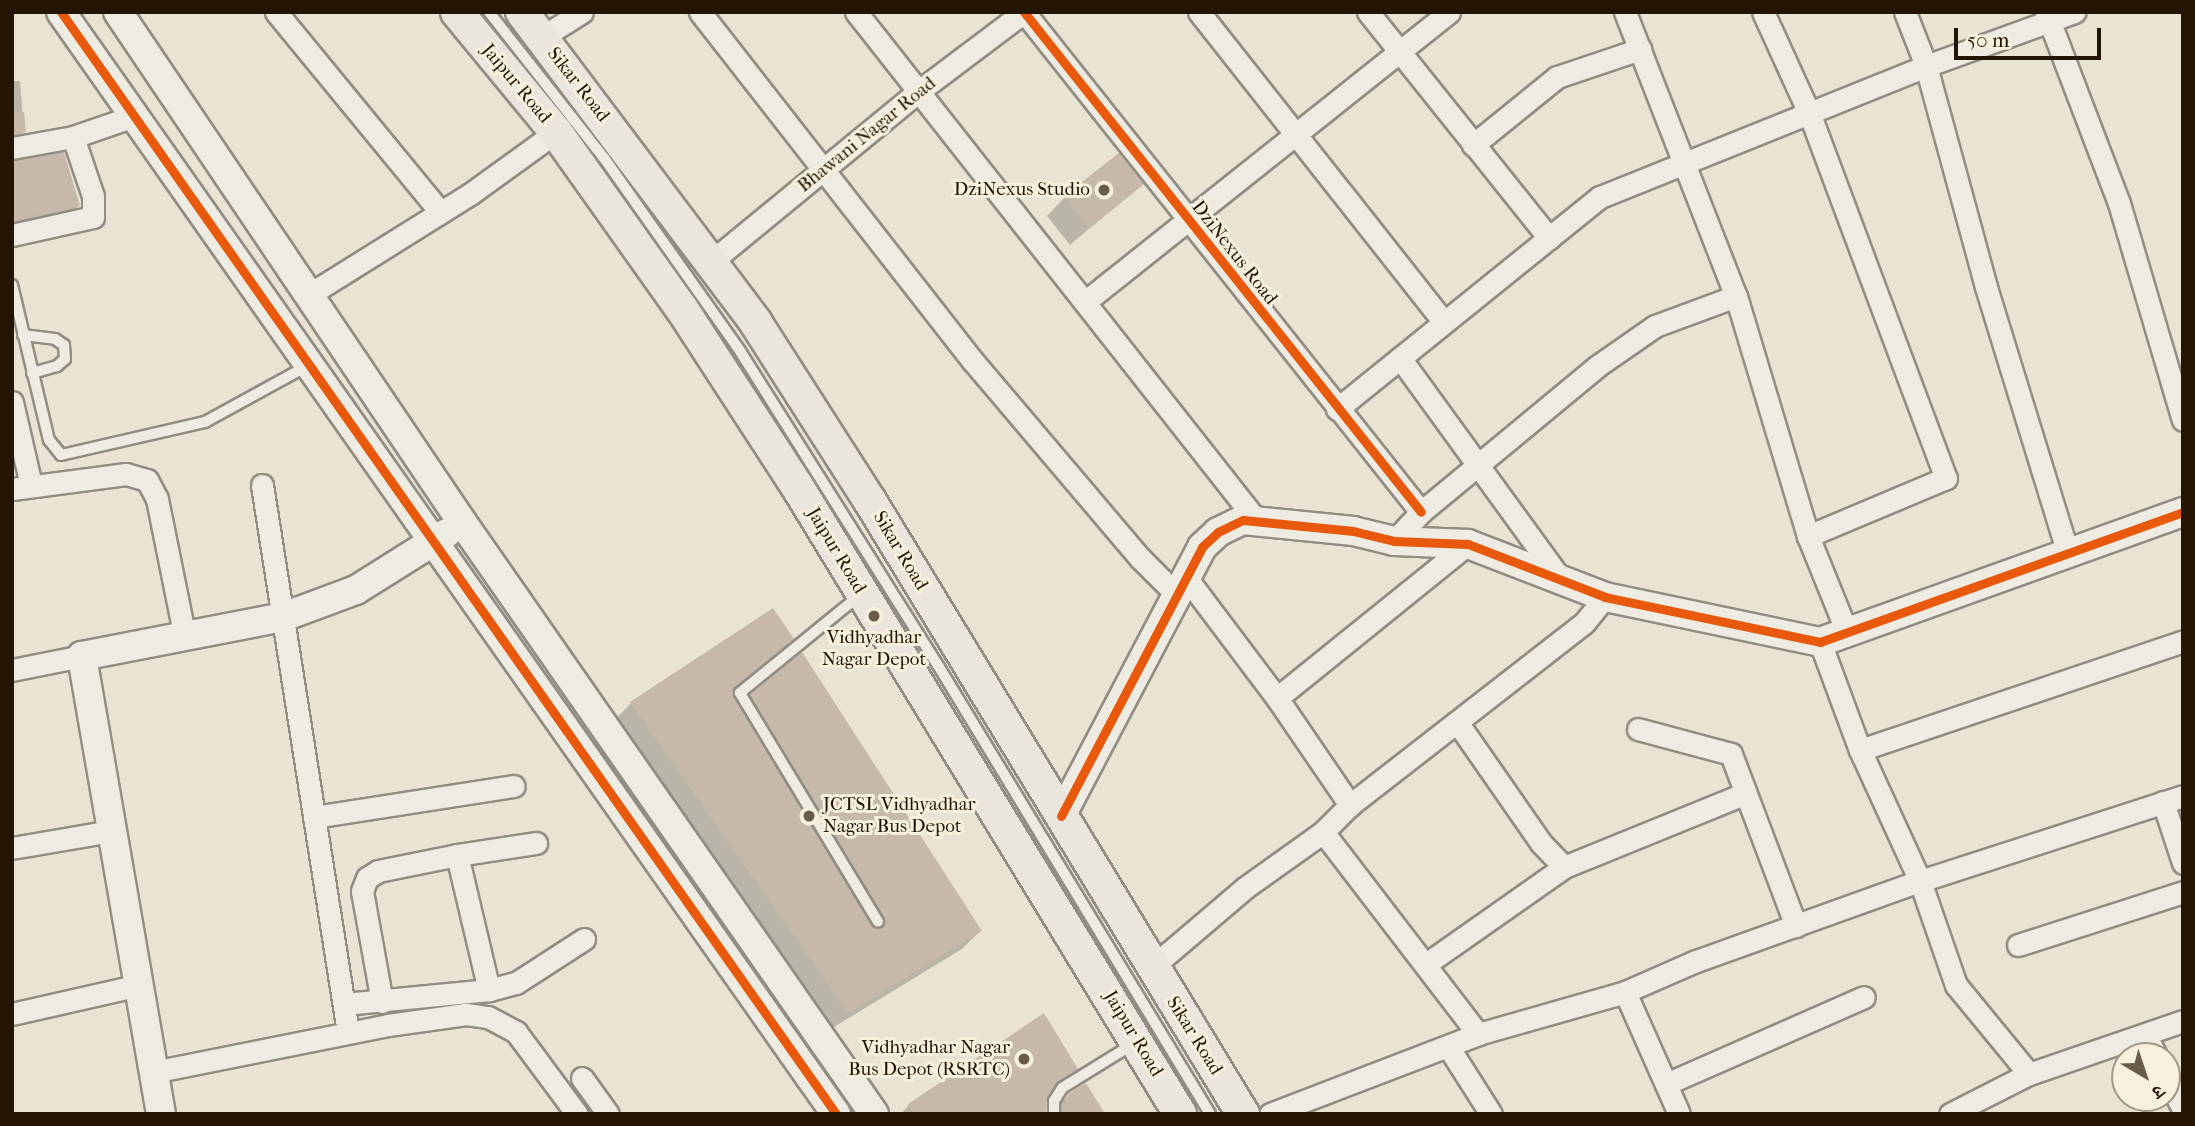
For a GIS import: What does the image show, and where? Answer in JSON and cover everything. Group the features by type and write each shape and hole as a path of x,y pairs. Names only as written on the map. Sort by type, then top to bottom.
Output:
{"main road":[{"name":"Jaipur Road","path":"457,12 556,132 681,309 862,593 1180,1114"},
{"name":"Sikar Road","path":"522,12 712,261 870,501 1243,1114"}],"street":[{"path":"61,12 836,1114"},
{"path":"118,12 462,522 874,1114"},
{"path":"276,12 440,212"},
{"path":"542,37 582,12"},
{"path":"700,12 972,360 1140,558 1183,588 1278,698 1350,806"},
{"path":"856,12 1257,521"},
{"name":"Bhawani Nagar Road","path":"712,261 919,91 1024,12"},
{"name":"DziNexus Road","path":"1024,12 1185,219 1421,512"},
{"path":"1199,12 1444,322"},
{"path":"1368,12 1549,238"},
{"path":"1086,301 1185,219 1448,12"},
{"path":"1625,12 1736,296 1808,536 1846,630"},
{"path":"1763,12 1810,115 1946,478 1808,536"},
{"path":"1905,12 1926,66 1986,287 2067,550"},
{"path":"1337,409 1600,197 1810,115 2048,17 2074,12"},
{"path":"2048,17 2119,203 2183,420"},
{"path":"1473,145 1557,77 1640,49"},
{"path":"12,148 73,137 134,116"},
{"path":"310,294 440,212 556,132"},
{"path":"12,235 93,217 93,196 73,137"},
{"path":"1394,541 1421,512 1596,367 1655,326 1736,296"},
{"path":"1400,358 1480,463 1559,577"},
{"path":"12,402 22,487 126,474 148,481 157,499 184,633"},
{"path":"262,485 348,1032"},
{"path":"1061,816 1183,588 1202,547 1218,532 1243,520 1353,531 1394,541 1468,544 1605,597 1820,642 1846,630 2067,550 2183,512"},
{"path":"12,670 184,633 283,617 356,590 434,543 462,522"},
{"path":"1278,698 1468,544"},
{"path":"1152,967 1246,887 1323,832 1350,806 1584,623 1605,597"},
{"path":"1860,750 2183,641"},
{"path":"1820,642 1860,750 1920,881 1956,985 2029,1074"},
{"path":"82,656 135,986 161,1114"},
{"path":"1457,722 1541,843 1564,867"},
{"path":"1638,729 1731,754 1796,926"},
{"path":"314,817 514,786"},
{"path":"1426,964 1564,867 1746,793"},
{"path":"1270,1114 1296,1108 1478,1034 1625,992 1920,881 2173,799 2183,863"},
{"path":"12,848 111,831"},
{"path":"1323,832 1478,1034"},
{"path":"382,1002 362,891 367,878 378,871 536,843"},
{"path":"457,855 489,990"},
{"path":"2018,945 2183,891"},
{"path":"344,1004 489,990 516,983 584,939"},
{"path":"12,1014 135,986"},
{"path":"1625,992 1679,1114"},
{"path":"1666,1084 1864,997"},
{"path":"153,1072 348,1032 466,1014 488,1017 516,1032 577,1114"},
{"path":"1964,1111 2029,1074 2146,1036 2183,1021"},
{"path":"2146,1036 2149,1042"},
{"path":"1448,1048 1491,1114"},
{"path":"582,1078 608,1114"}],"lane":[{"path":"488,12 604,158 740,351 904,610 1210,1114"},
{"path":"12,285 49,440 61,455 171,433 205,422 309,365"},
{"path":"23,335 55,339 64,345 65,359 57,366 32,373"},
{"path":"862,593 740,693 878,922"},
{"path":"1054,1114 1054,1101 1062,1088 1137,1042"}],"building":[{"path":"24,112 26,132 12,135 12,113"},
{"path":"64,152 80,206 12,221 12,161"},
{"name":"DziNexus Studio","path":"1119,153 1144,184 1089,229 1064,196"},
{"name":"JCTSL Vidhyadhar Nagar Bus Depot","path":"773,608 794,639 735,687 732,694 871,926 881,929 885,918 750,695 802,652 982,931 848,1013 630,702"},
{"name":"Vidhyadhar Nagar Bus Depot (RSRTC)","path":"1044,1013 1078,1069 1055,1084 1047,1098 1046,1114 913,1114 908,1104"},
{"path":"1086,1083 1105,1114 1062,1114 1068,1094"}],"cycle path":[{"path":"61,12 836,1114"},
{"path":"1024,12 1421,512"},
{"path":"1061,816 1202,547 1218,532 1243,520 1353,531 1394,541 1468,544 1605,597 1820,642 2183,512"}],"place":[{"name":"DziNexus Studio","path":"1104,190"},
{"name":"Vidhyadhar Nagar Depot","path":"874,616"},
{"name":"JCTSL Vidhyadhar Nagar Bus Depot","path":"809,816"},
{"name":"Vidhyadhar Nagar Bus Depot (RSRTC)","path":"1024,1059"}]}
